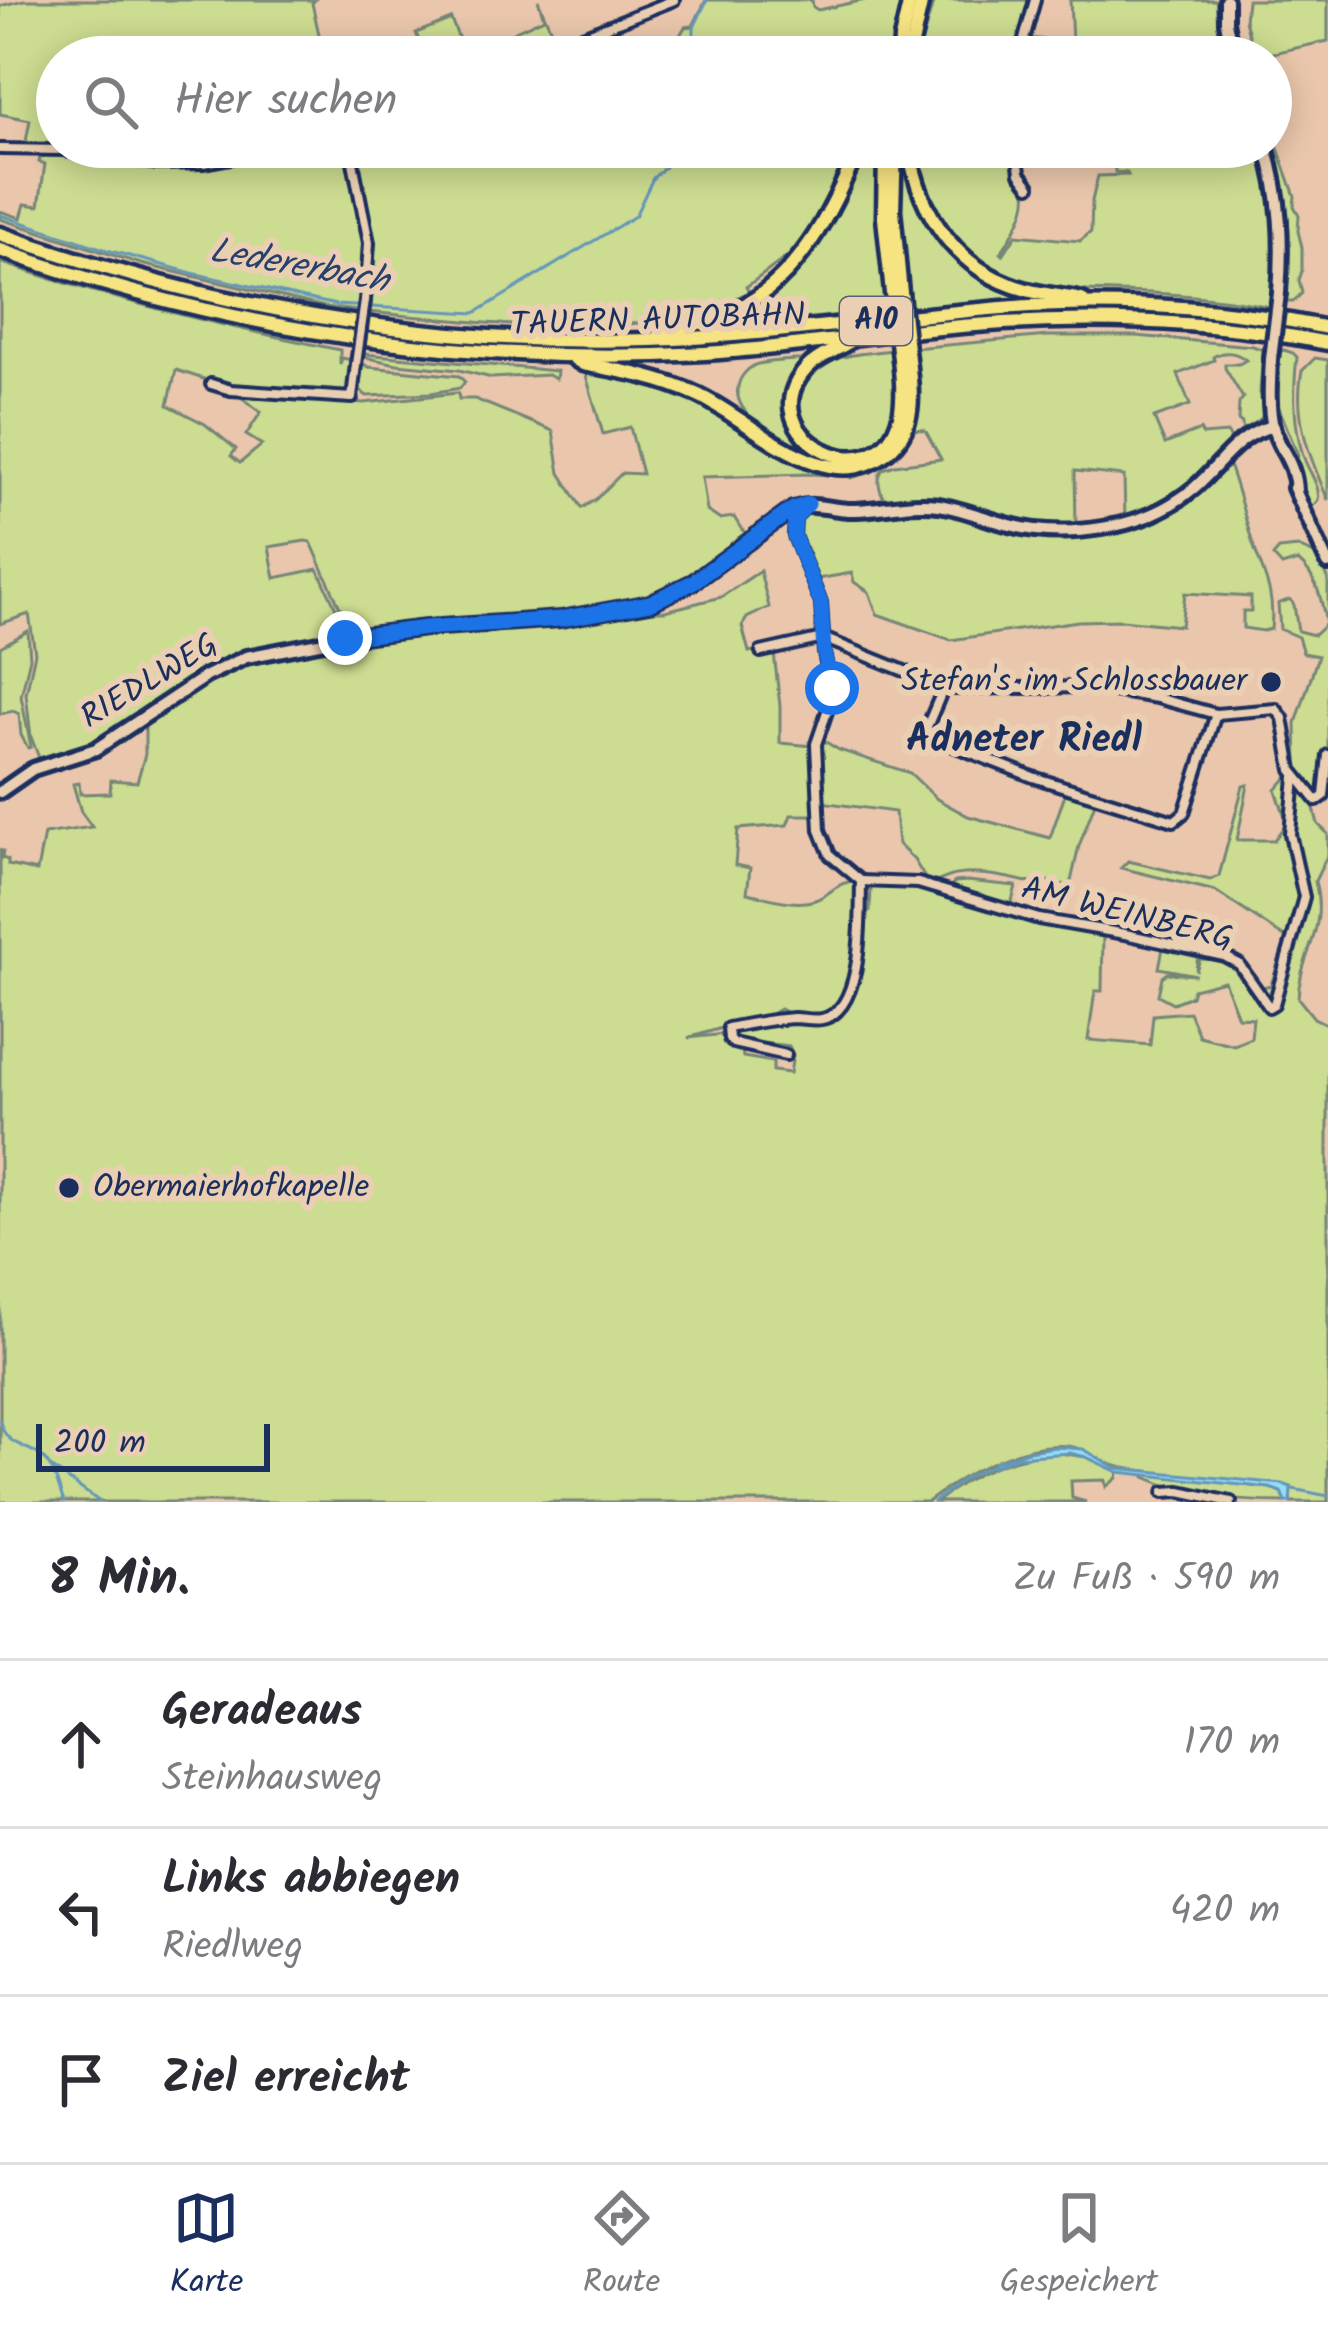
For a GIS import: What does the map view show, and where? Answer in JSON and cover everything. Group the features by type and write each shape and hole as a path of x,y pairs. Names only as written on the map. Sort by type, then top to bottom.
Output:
{"highway":[{"path":"902,36 910,0"},
{"path":"909,36 922,0"},
{"path":"651,340 731,312 776,283 818,231 849,168"},
{"path":"568,356 688,391 820,464 844,467 878,458 902,436 912,404 884,218 885,168"},
{"path":"894,168 896,293"},
{"path":"913,168 929,212 948,241 974,266 1025,290 1101,304"},
{"name":"TAUERN AUTOBAHN","path":"0,234 137,278 294,313 453,334 651,340 979,310 1101,304 1192,308 1328,328"},
{"name":"TAUERN AUTOBAHN","path":"0,250 221,315 400,345 568,356 706,353 970,325 1100,319 1235,328 1328,343"},
{"path":"853,339 813,362 794,390 793,410 800,430 825,454 857,457 876,449 892,434 903,398 904,359"}],"street":[{"path":"581,36 674,0"},
{"path":"1025,36 1035,0"},
{"path":"1226,0 1229,36"},
{"path":"0,149 36,150"},
{"path":"211,384 231,390 352,398 369,243 354,168"},
{"path":"1019,168 1030,186"},
{"path":"1271,168 1280,204 1282,251 1269,382 1273,426 1328,564"},
{"path":"786,1055 734,1043 728,1028 792,1018 821,1020 842,1007 858,953 861,881 830,855 820,830 816,744 832,697 821,603 794,536 795,518 808,504 852,511 932,504 1022,528 1104,528 1172,504 1236,446 1258,430 1273,426"},
{"name":"RIEDLWEG","path":"0,792 33,769 115,739 206,676 246,657 345,638 561,619 650,603 693,582 793,509 808,504"},
{"path":"761,652 823,638 956,689 1089,687 1216,714 1279,710 1295,777 1320,801 1328,755"},
{"path":"944,687 926,729 946,743 1034,777 1174,820 1184,813 1216,714"},
{"name":"AM WEINBERG","path":"861,881 918,883 1039,919 1224,956 1239,964 1269,1007 1274,1004 1304,898 1290,834 1295,777"},
{"path":"1164,1492 1231,1502"}],"green space":[{"path":"24,0 315,0 319,36 36,36 36,148 25,147 30,120 0,114 0,6"},
{"path":"538,0 553,36 516,36 513,32 544,18"},
{"path":"706,0 812,0 818,10 865,0 904,0 894,36 680,36 685,27 693,26"},
{"path":"934,0 1033,0 1023,36 923,36"},
{"path":"1070,0 1216,0 1219,36 1072,36"},
{"path":"1247,0 1328,0 1328,41 1292,49 1292,36 1249,36"},
{"path":"451,19 458,36 417,36"},
{"path":"44,168 352,168 367,263 357,311 141,264 0,219 0,211 21,218 25,204 39,206"},
{"path":"359,168 844,168 800,247 746,287 749,292 659,320 561,327 367,312 374,246"},
{"path":"851,168 882,168 888,310 734,326 777,288"},
{"path":"898,168 913,168 936,232 1023,298 908,308"},
{"path":"919,168 1018,168 1026,203 1003,255 1016,235 1080,241 1091,232 1098,176 1128,175 1115,168 1263,168 1274,226 1270,307 1181,295 1054,289 1014,280 991,270 954,239"},
{"path":"1279,168 1285,168 1299,215 1302,293 1293,302 1286,302 1289,221"},
{"path":"0,262 169,312 340,350 340,364 342,358 352,360 343,394 225,386 176,370 168,405 205,424 236,449 231,456 240,463 262,445 246,435 261,412 237,394 364,403 458,393 459,399 475,399 553,431 560,473 582,508 622,473 642,474 630,427 603,434 585,372 632,379 686,398 808,466 847,471 886,461 872,472 851,478 809,474 702,477 707,511 719,519 734,517 753,537 667,594 613,609 347,634 311,542 269,547 275,578 318,569 339,615 341,634 229,658 101,744 41,763 31,737 26,694 35,653 29,614 0,624"},
{"path":"1048,336 1136,336 1253,346 1263,350 1263,416 1243,435 1238,420 1243,398 1225,364 1246,360 1221,353 1178,374 1190,405 1154,418 1165,444 1200,430 1203,435 1227,433 1234,442 1174,500 1125,520 1124,476 1075,471 1076,527 1052,529 887,502 879,486 883,469 941,459 925,430 910,429 916,388 913,348"},
{"path":"892,350 897,399 886,434 855,452 838,451 808,433 801,417 800,393 806,376 838,358"},
{"path":"1280,352 1297,357 1297,431 1319,494 1311,508 1300,491 1298,455 1277,403"},
{"path":"363,354 557,371 556,379 548,375 492,378 397,364"},
{"path":"1315,358 1328,360 1328,500 1309,453 1300,405 1302,371"},
{"path":"810,359 795,379 797,433 809,447 759,424 748,415 738,392 741,378 753,366"},
{"path":"360,362 369,367 459,376 465,382 460,388 431,393 367,396 359,385"},
{"path":"1224,464 1230,468 1268,585 1271,629 1243,628 1243,611 1251,611 1251,597 1185,593 1181,626 1078,621 951,640 877,614 869,592 854,582 852,573 817,579 798,535 806,509 933,506 1043,533 1148,519"},
{"path":"1298,547 1314,554 1328,578 1328,788 1311,797 1318,824 1328,834 1328,854 1315,881 1316,928 1298,998 1314,1018 1328,1025 1328,1502 1290,1502 1291,1487 1117,1467 1080,1449 1054,1446 996,1461 928,1502 0,1502 0,850 8,865 37,871 44,834 92,827 81,812 73,784 79,783 80,794 110,793 111,780 137,782 145,754 145,721 189,690 249,658 412,632 665,611 721,597 760,571 769,607 747,618 742,626 749,652 774,653 780,743 813,746 816,815 791,815 787,825 738,829 735,865 750,868 747,893 790,902 815,900 858,881 856,947 845,994 834,1010 817,1017 775,1012 812,1021 842,1009 856,980 863,911 870,911 871,887 918,886 1103,935 1102,991 1095,991 1088,1040 1150,1045 1153,1015 1189,1012 1199,1036 1234,1045 1251,1038 1253,1018 1238,1017 1224,981 1193,989 1191,996 1173,1003 1158,995 1167,973 1196,975 1159,968 1163,948 1198,954 1196,971 1200,959 1231,961 1255,989 1271,985 1286,938 1215,891 1121,868 1128,861 1210,880 1219,876 1243,786 1248,785 1237,840 1274,840 1287,823 1276,790 1297,766 1296,723 1318,656 1303,653 1298,637 1280,629 1278,604 1290,599 1298,631 1314,635 1326,624 1310,574 1298,561 1282,566 1273,556 1279,549","holes":["732,1025 736,1040 789,1046 793,1055 790,1073 773,1071 773,1062 743,1057 725,1034 688,1038"]},
{"path":"28,631 30,658 21,696 28,748 19,714 0,714 0,647"},
{"path":"821,739 839,750 910,773 937,799 968,816 1050,838 1066,791 1096,800 1070,886 976,874 928,883 898,844 895,812 821,802"},
{"path":"967,881 1016,886 1010,909 948,888"},
{"path":"1053,1452 1086,1457 1118,1472 1117,1478 1106,1487 1105,1480 1071,1481 1072,1498 1086,1502 936,1502 991,1468"},
{"path":"1145,1474 1270,1488 1287,1500 1214,1497 1162,1484"}],"water":[{"path":"1083,1449 1116,1468 1283,1484 1291,1487 1290,1502 1270,1488 1118,1472 1070,1453 1016,1457 994,1466 994,1462 1028,1451"}],"waterway":[{"name":"Ledererbach","path":"694,36 707,0"},
{"name":"Ledererbach","path":"0,215 192,273 336,305 475,313 635,216 653,178 664,168"},
{"path":"0,1421 8,1437 49,1465 64,1502"},
{"path":"934,1502 965,1478 993,1465"},
{"path":"52,1468 100,1502"},
{"path":"1293,1489 1328,1496"}],"place":[{"name":"Stefan's im Schlossbauer","path":"1271,682"},
{"name":"Obermaierhofkapelle","path":"69,1188"}],"district":[{"name":"Adneter Riedl","path":"1024,741"}],"route":[{"path":"345,638 561,619 650,603 693,582 793,509 808,504 795,518 794,536 821,603 832,688"}]}
